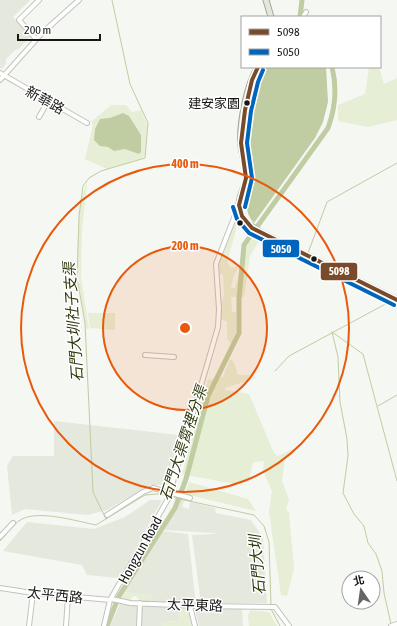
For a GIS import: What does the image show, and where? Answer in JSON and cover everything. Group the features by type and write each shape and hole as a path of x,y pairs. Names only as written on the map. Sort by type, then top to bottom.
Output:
{"main road":[{"path":"266,0 271,16"},
{"path":"258,68 249,90 241,142 246,178 239,205 247,224 256,230 395,300"}],"street":[{"path":"0,80 2,74 36,39 79,0"},
{"path":"36,39 19,20 37,2"},
{"path":"304,16 306,12"},
{"name":"新華路","path":"2,74 87,123"},
{"path":"39,117 48,101"},
{"name":"Hongzun Road","path":"104,626 113,600 170,495 218,327 219,308 216,264 239,205"},
{"path":"144,355 174,357"},
{"path":"107,515 153,488 170,495 190,498"},
{"path":"0,537 13,523"},
{"name":"太平西路","path":"0,588 68,597 121,601"},
{"path":"29,626 33,593"},
{"path":"66,626 68,597"},
{"name":"太平東路","path":"121,601 190,606 272,607 290,626"},
{"path":"138,626 140,603"},
{"path":"190,606 195,626"}],"shaded area":[{"path":"0,0 30,0 13,17 30,37 20,48 14,51 6,59 6,63 2,69 0,68"},
{"path":"265,68 326,68 328,102 323,122 315,138 254,223 250,217 247,206 252,173 247,150 247,137 251,109 260,73"},
{"path":"369,68 379,68 384,84 397,78 397,120 368,127 338,121 338,105 365,94"},
{"path":"111,105 126,105 132,112 141,110 147,125 145,154 143,158 107,169 85,159 93,125 91,122"},
{"path":"123,113 129,116 141,135 141,152 139,154 125,149 114,151 108,147 100,146 94,140 95,129 100,119 110,118"},
{"path":"87,183 82,230 81,277 89,329 86,329 80,295 78,260 79,218 83,193"},
{"path":"237,221 227,262 231,268 239,266 233,278 231,288 235,288 248,244 254,238 260,239 250,256 244,297 231,297 232,311 236,313 236,332 231,344 227,338 227,322 221,319 221,305 224,295 223,275 219,273 219,267 223,245 229,232"},
{"path":"88,313 115,313 115,330 90,328"},
{"path":"230,359 234,362 238,375 254,375 256,378 225,388 225,390 249,394 274,453 278,456 293,449 293,452 285,457 282,481 289,499 286,509 289,512 294,569 287,596 281,595 269,512 272,491 263,470 264,461 253,462 249,480 234,484 182,474 208,380 223,377"},
{"path":"54,421 179,435 169,485 150,485 107,510 87,515 25,509 12,515 7,466 13,456 54,456"},
{"path":"189,482 248,499 256,511 185,494"},
{"path":"179,499 184,501 182,507 189,509 190,502 215,508 216,513 251,520 263,538 267,603 201,603 192,535 215,534 216,528 215,533 162,530"},
{"path":"150,500 162,500 119,578 87,575 82,565 3,551 27,522 94,529 125,517"},
{"path":"162,531 188,534 196,605 151,602 151,595 123,592"},
{"path":"123,592 151,595 150,603 141,602 136,596 133,596 130,601 118,600"},
{"path":"120,604 178,608 179,621 161,622 161,626 110,626"},
{"path":"178,606 189,607 195,626 161,626 161,622 179,621"},
{"path":"195,609 242,609 243,626 199,626"},
{"path":"250,610 269,612 277,626 249,626 248,616"}],"waterway":[{"name":"石門大圳社子支渠","path":"106,519 93,492 85,323 77,278 79,216 83,186 89,178 101,171 145,158 148,123 130,84 112,0"},
{"name":"石門大渠霄裡分渠","path":"300,16 302,0"},
{"name":"石門大渠霄裡分渠","path":"107,626 119,596 175,508 186,479 208,396 239,333 239,299 244,245 328,128 334,98 334,75 332,68"},
{"path":"308,253 327,202 397,163"},
{"path":"275,371 289,356 393,300"},
{"path":"332,332 338,357 340,402 347,439 348,456 343,493 354,514 364,526 368,543 376,554 382,571 384,593 391,624"},
{"path":"332,332 363,354 397,481"},
{"path":"378,406 397,395"},
{"name":"石門大圳","path":"0,541 22,519 48,516 96,525 145,495 157,494 167,496"},
{"name":"石門大圳","path":"170,497 254,515 264,526 269,542 271,606"},
{"name":"石門大圳","path":"271,609 280,626"}],"transit line":[{"name":"5098","path":"239,205 246,178 241,143 245,110 252,80 258,68"},
{"name":"5050","path":"245,207 252,178 247,143 251,111 258,82 263,70"},
{"name":"5098","path":"239,205 242,216 252,228 397,300"},
{"name":"5050","path":"233,207 237,219 249,233 394,305"}],"place":[{"name":"建安家園","path":"247,103"}]}
